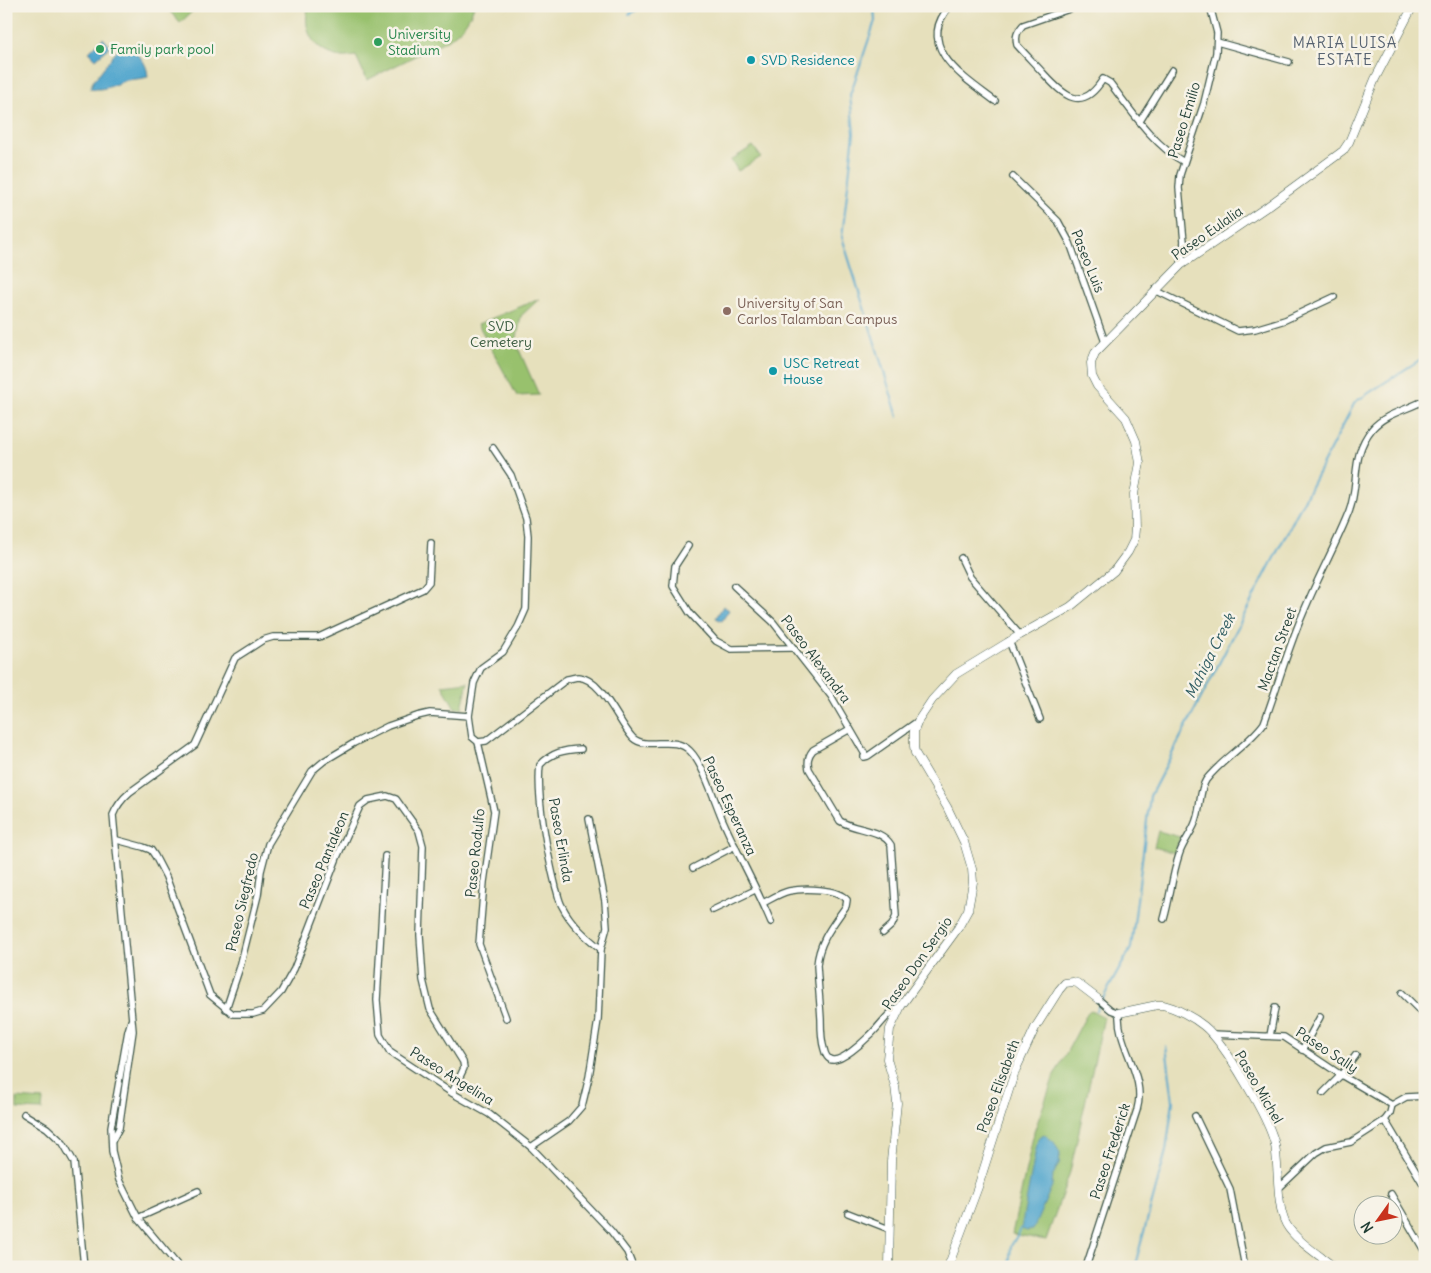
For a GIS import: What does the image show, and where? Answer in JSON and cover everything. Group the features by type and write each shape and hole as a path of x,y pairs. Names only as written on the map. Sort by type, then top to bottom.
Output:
{"street":[{"path":"950,6 938,25 940,49 949,63 960,74 995,101"},
{"path":"1078,6 1023,25 1018,30 1016,37 1018,45 1060,92 1070,97 1087,96 1096,90 1102,79 1110,83 1140,121 1171,155 1184,162"},
{"name":"Paseo Emilio","path":"1181,265 1184,242 1179,188 1180,176 1204,102 1214,63 1217,42 1210,6"},
{"name":"Paseo Eulalia","path":"1128,552 1134,540 1134,494 1140,463 1136,441 1126,418 1097,386 1092,376 1091,363 1096,353 1181,265 1268,206 1343,151 1349,142 1376,79 1413,6"},
{"path":"1217,42 1290,62"},
{"path":"1140,121 1172,70"},
{"name":"Paseo Luis","path":"1013,177 1053,216 1070,243 1105,342"},
{"path":"1184,242 1197,253"},
{"path":"1155,290 1238,331 1255,329 1285,320 1334,297"},
{"name":"Mactan Street","path":"1164,919 1179,853 1198,816 1201,792 1205,782 1264,723 1301,617 1349,511 1355,468 1359,452 1365,440 1382,420 1425,400"},
{"name":"Paseo Rodulfo","path":"493,448 511,475 526,518 528,536 526,609 503,652 481,668 474,683 469,716 472,737 478,742 494,811 484,882 479,944 506,1018"},
{"path":"179,1267 138,1218 118,1180 112,1151 111,1127 119,1099 132,1020 113,815 122,799 195,745 235,658 263,640 273,637 319,637 423,589 429,582 431,543"},
{"path":"688,546 675,566 673,586 690,613 716,641 731,649 793,648"},
{"name":"Paseo Don Sergio","path":"889,1267 891,1162 897,1103 895,1086 888,1066 888,1041 892,1022 901,1006 958,928 968,910 972,882 972,868 964,842 947,807 916,753 913,737 918,721 932,700 956,674 1009,641 1070,607 1114,572 1128,552"},
{"path":"962,558 970,577 1020,635"},
{"name":"Paseo Alexandra","path":"734,586 773,622 831,696 864,757 918,721"},
{"path":"1009,641 1040,719"},
{"name":"Paseo Esperanza","path":"478,742 486,742 567,679 578,677 589,681 611,703 633,738 642,744 661,742 682,745 690,751 700,766 771,922"},
{"name":"Paseo Siegfredo","path":"226,1009 244,949 268,844 312,771 324,761 354,743 388,726 430,713 469,716"},
{"path":"850,729 813,750 807,761 809,769 840,821 887,838 891,845 896,916 892,925 883,933"},
{"name":"Paseo Erlinda","path":"580,749 559,751 549,756 540,765 541,802 551,868 561,905 573,923 601,949"},
{"name":"Paseo Pantaleon","path":"226,1009 233,1014 253,1014 263,1011 280,992 294,969 338,855 360,806 368,800 387,796 396,799 419,831 423,846 420,935 423,980 430,1009 463,1062 464,1068 452,1093"},
{"path":"531,1147 569,1121 582,1106 590,1077 598,1020 601,949 607,927 606,910 589,819"},
{"path":"116,840 143,847 150,850 155,856 166,877 210,995 226,1009"},
{"path":"693,868 735,846"},
{"name":"Paseo Angelina","path":"384,856 377,1000 380,1035 390,1052 452,1093 490,1114 531,1147 612,1232 628,1252 633,1267"},
{"path":"713,910 755,890"},
{"path":"763,903 789,891 807,890 836,892 844,895 847,900 846,906 823,941 818,954 822,1037 824,1050 830,1060 841,1058 850,1052 876,1030 890,1013 901,1006"},
{"name":"Paseo Elisabeth","path":"948,1267 978,1187 1015,1071 1035,1028 1058,990 1065,983 1078,983 1114,1012 1119,1013"},
{"path":"1402,994 1425,1016"},
{"name":"Paseo Michel","path":"1119,1013 1149,1006 1163,1005 1202,1024 1212,1034 1246,1084 1271,1132 1277,1160 1281,1209 1286,1224 1294,1234 1334,1267"},
{"path":"1270,1036 1275,1008"},
{"name":"Paseo Frederick","path":"1086,1267 1140,1101 1141,1092 1119,1026 1119,1013"},
{"path":"1302,1050 1320,1017"},
{"name":"Paseo Sally","path":"1212,1034 1284,1037 1341,1075 1392,1105"},
{"path":"1323,1093 1341,1075 1356,1055"},
{"path":"1279,1188 1321,1150 1326,1147 1351,1142 1385,1120 1390,1113 1392,1105 1406,1097 1425,1096"},
{"path":"24,1114 47,1128 63,1143 74,1162 84,1267"},
{"path":"1195,1116 1230,1189 1245,1267"},
{"path":"1385,1120 1425,1187"},
{"path":"138,1218 198,1191"},
{"path":"1391,1194 1425,1252"},
{"path":"848,1213 889,1229"}],"green space":[{"path":"165,6 198,6 180,23"},
{"name":"University Stadium","path":"309,6 474,6 470,16 458,32 449,39 367,80 356,56 336,56 315,44 308,30 307,14"},
{"path":"753,146 761,157 738,171 731,160"},
{"name":"SVD Cemetery","path":"539,299 521,316 516,343 539,395 517,396 478,324"},
{"path":"468,682 462,708 455,708 442,685"},
{"path":"1158,831 1180,837 1175,853 1154,847"},
{"path":"1091,1010 1104,1017 1070,1172 1046,1240 1012,1234 1034,1132 1054,1076 1088,1012"},
{"path":"17,1098 43,1100 42,1110 17,1109"}],"water":[{"name":"Family park pool","path":"103,38 110,46 96,59 89,52"},
{"path":"122,44 140,57 146,66 148,77 127,80 100,89 90,88 94,80"},
{"path":"723,606 729,610 722,621 716,618"},
{"path":"1044,1134 1054,1142 1060,1153 1059,1164 1053,1175 1052,1186 1035,1225 1032,1230 1027,1231 1021,1229 1038,1138"}],"waterway":[{"path":"629,14 644,6"},
{"path":"874,6 875,21 850,95 854,133 842,237 898,417"},
{"name":"Mahiga Creek","path":"1102,1000 1131,948 1150,796 1355,402 1421,359 1425,353"},
{"name":"Mahiga Creek","path":"1096,1010 1100,1004"},
{"path":"1136,1261 1166,1151 1173,1101 1166,1046"},
{"path":"1009,1267 1011,1246 1021,1229"}],"place":[{"name":"University Stadium","path":"378,42"},
{"name":"Family park pool","path":"100,49"},
{"name":"SVD Residence","path":"751,60"},
{"name":"University of San Carlos Talamban Campus","path":"727,311"},
{"name":"USC Retreat House","path":"773,371"}],"district":[{"name":"MARIA LUISA ESTATE","path":"1345,52"}]}
